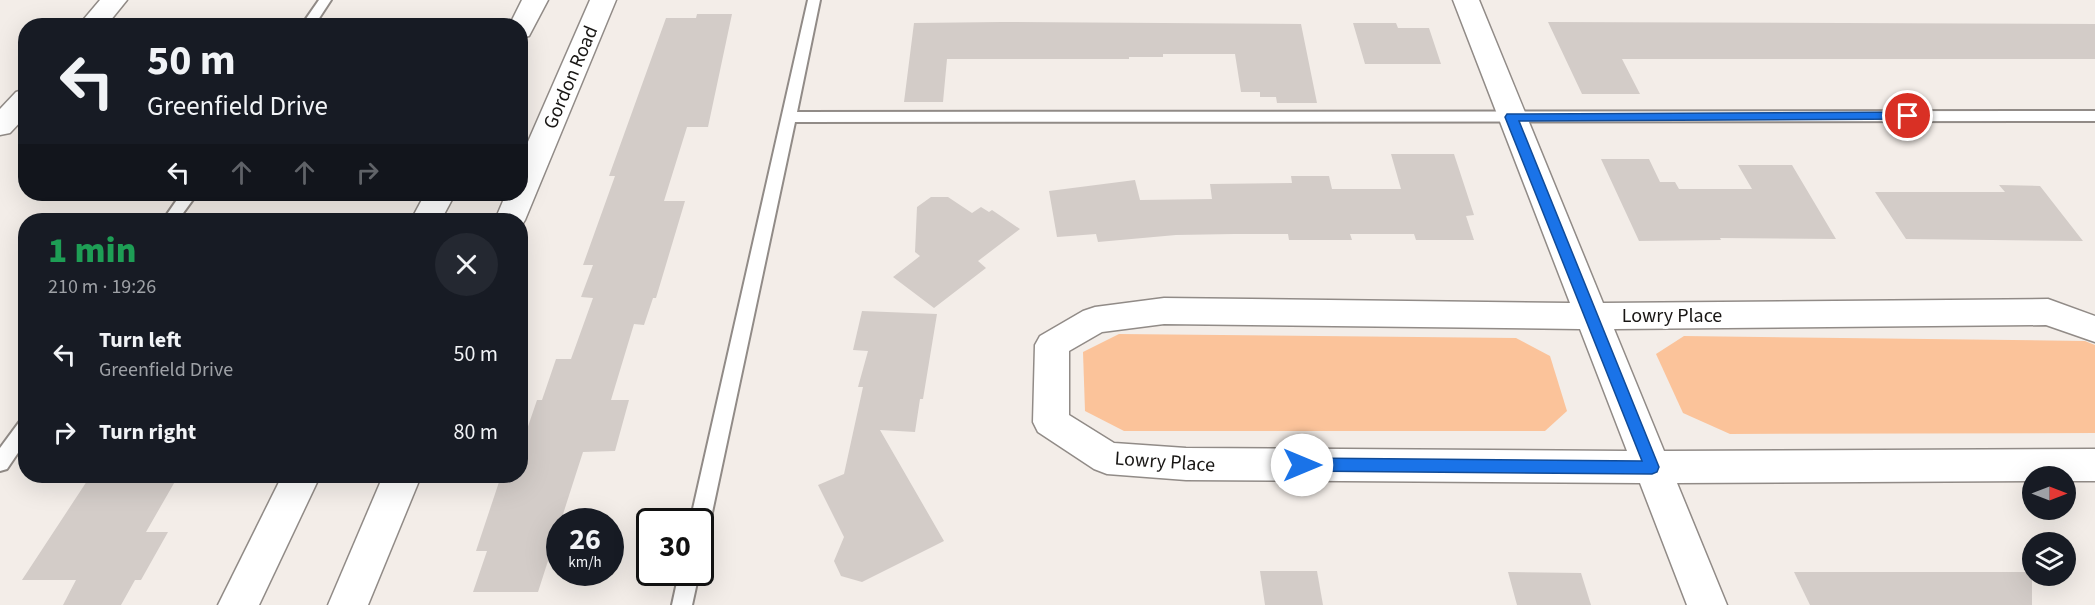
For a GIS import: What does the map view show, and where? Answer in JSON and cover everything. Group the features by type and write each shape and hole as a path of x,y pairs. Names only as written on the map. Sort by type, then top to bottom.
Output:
{"street":[{"path":"98,18 114,0"},
{"path":"526,18 535,0"},
{"name":"Gordon Road","path":"528,177 603,0"},
{"path":"1466,0 1707,605"},
{"path":"0,126 18,107"},
{"name":"Lowry Place","path":"2095,329 2048,312 1591,316 1164,311 1095,320 1052,345 1051,422 1107,458 1186,464 1652,467 2095,465"},
{"path":"238,605 298,483"},
{"path":"348,605 399,483"}],"lane":[{"path":"313,18 325,0"},
{"path":"703,508 814,0"},
{"path":"787,117 2095,116"},
{"path":"0,463 18,437"},
{"path":"682,605 686,586"}],"shaded area":[{"path":"1119,334 1516,338 1550,356 1567,411 1545,431 1124,431 1085,411 1083,352"},
{"path":"1684,336 2085,341 2095,345 2095,433 1730,434 1683,413 1656,354"}],"building":[{"path":"697,14 732,14 708,127 687,127 664,201 685,201 656,298 653,298 644,325 634,324 611,400 629,400 615,451 583,452 565,508 546,508 546,567 538,592 473,592 487,551 476,551 499,483 528,483 528,426 537,400 542,400 556,359 571,359 593,298 581,297 593,265 583,265 615,176 609,176 666,18 696,18"},
{"path":"1548,22 2095,24 2095,59 1622,59 1640,94 1582,94"},
{"path":"914,23 1301,24 1317,103 1277,103 1276,97 1260,97 1260,92 1241,92 1235,54 1163,54 1163,57 1129,57 1129,59 947,59 943,102 904,102"},
{"path":"1353,23 1396,23 1398,28 1429,28 1441,64 1365,64"},
{"path":"1391,154 1454,154 1474,215 1466,216 1474,240 1416,240 1414,234 1350,234 1352,240 1289,240 1288,234 1176,235 1098,242 1096,234 1057,237 1049,191 1135,180 1140,200 1212,199 1210,184 1292,183 1291,176 1329,176 1332,189 1401,189"},
{"path":"1601,159 1649,159 1660,182 1675,182 1679,189 1752,189 1738,165 1792,165 1836,239 1720,238 1721,240 1639,241"},
{"path":"1999,185 2040,186 2083,241 1906,239 1875,192 2005,192"},
{"path":"931,197 948,197 972,213 981,207 989,212 992,210 1020,229 978,261 986,268 934,308 893,277 920,256 915,252 917,207"},
{"path":"862,311 937,314 923,399 920,399 915,432 880,430 944,541 862,582 841,576 834,561 844,537 818,485 844,474 863,387 858,387 868,351 853,350"},
{"path":"86,483 174,483 146,532 168,532 141,580 135,580 121,605 63,605 76,580 22,580"},
{"path":"1260,571 1317,571 1323,605 1265,605"},
{"path":"1508,572 1581,573 1591,605 1517,605"},
{"path":"1794,572 2022,572 2022,586 2032,586 2032,605 1810,605"}],"route":[{"path":"1302,465 1652,467 1511,117 1908,116"}]}
